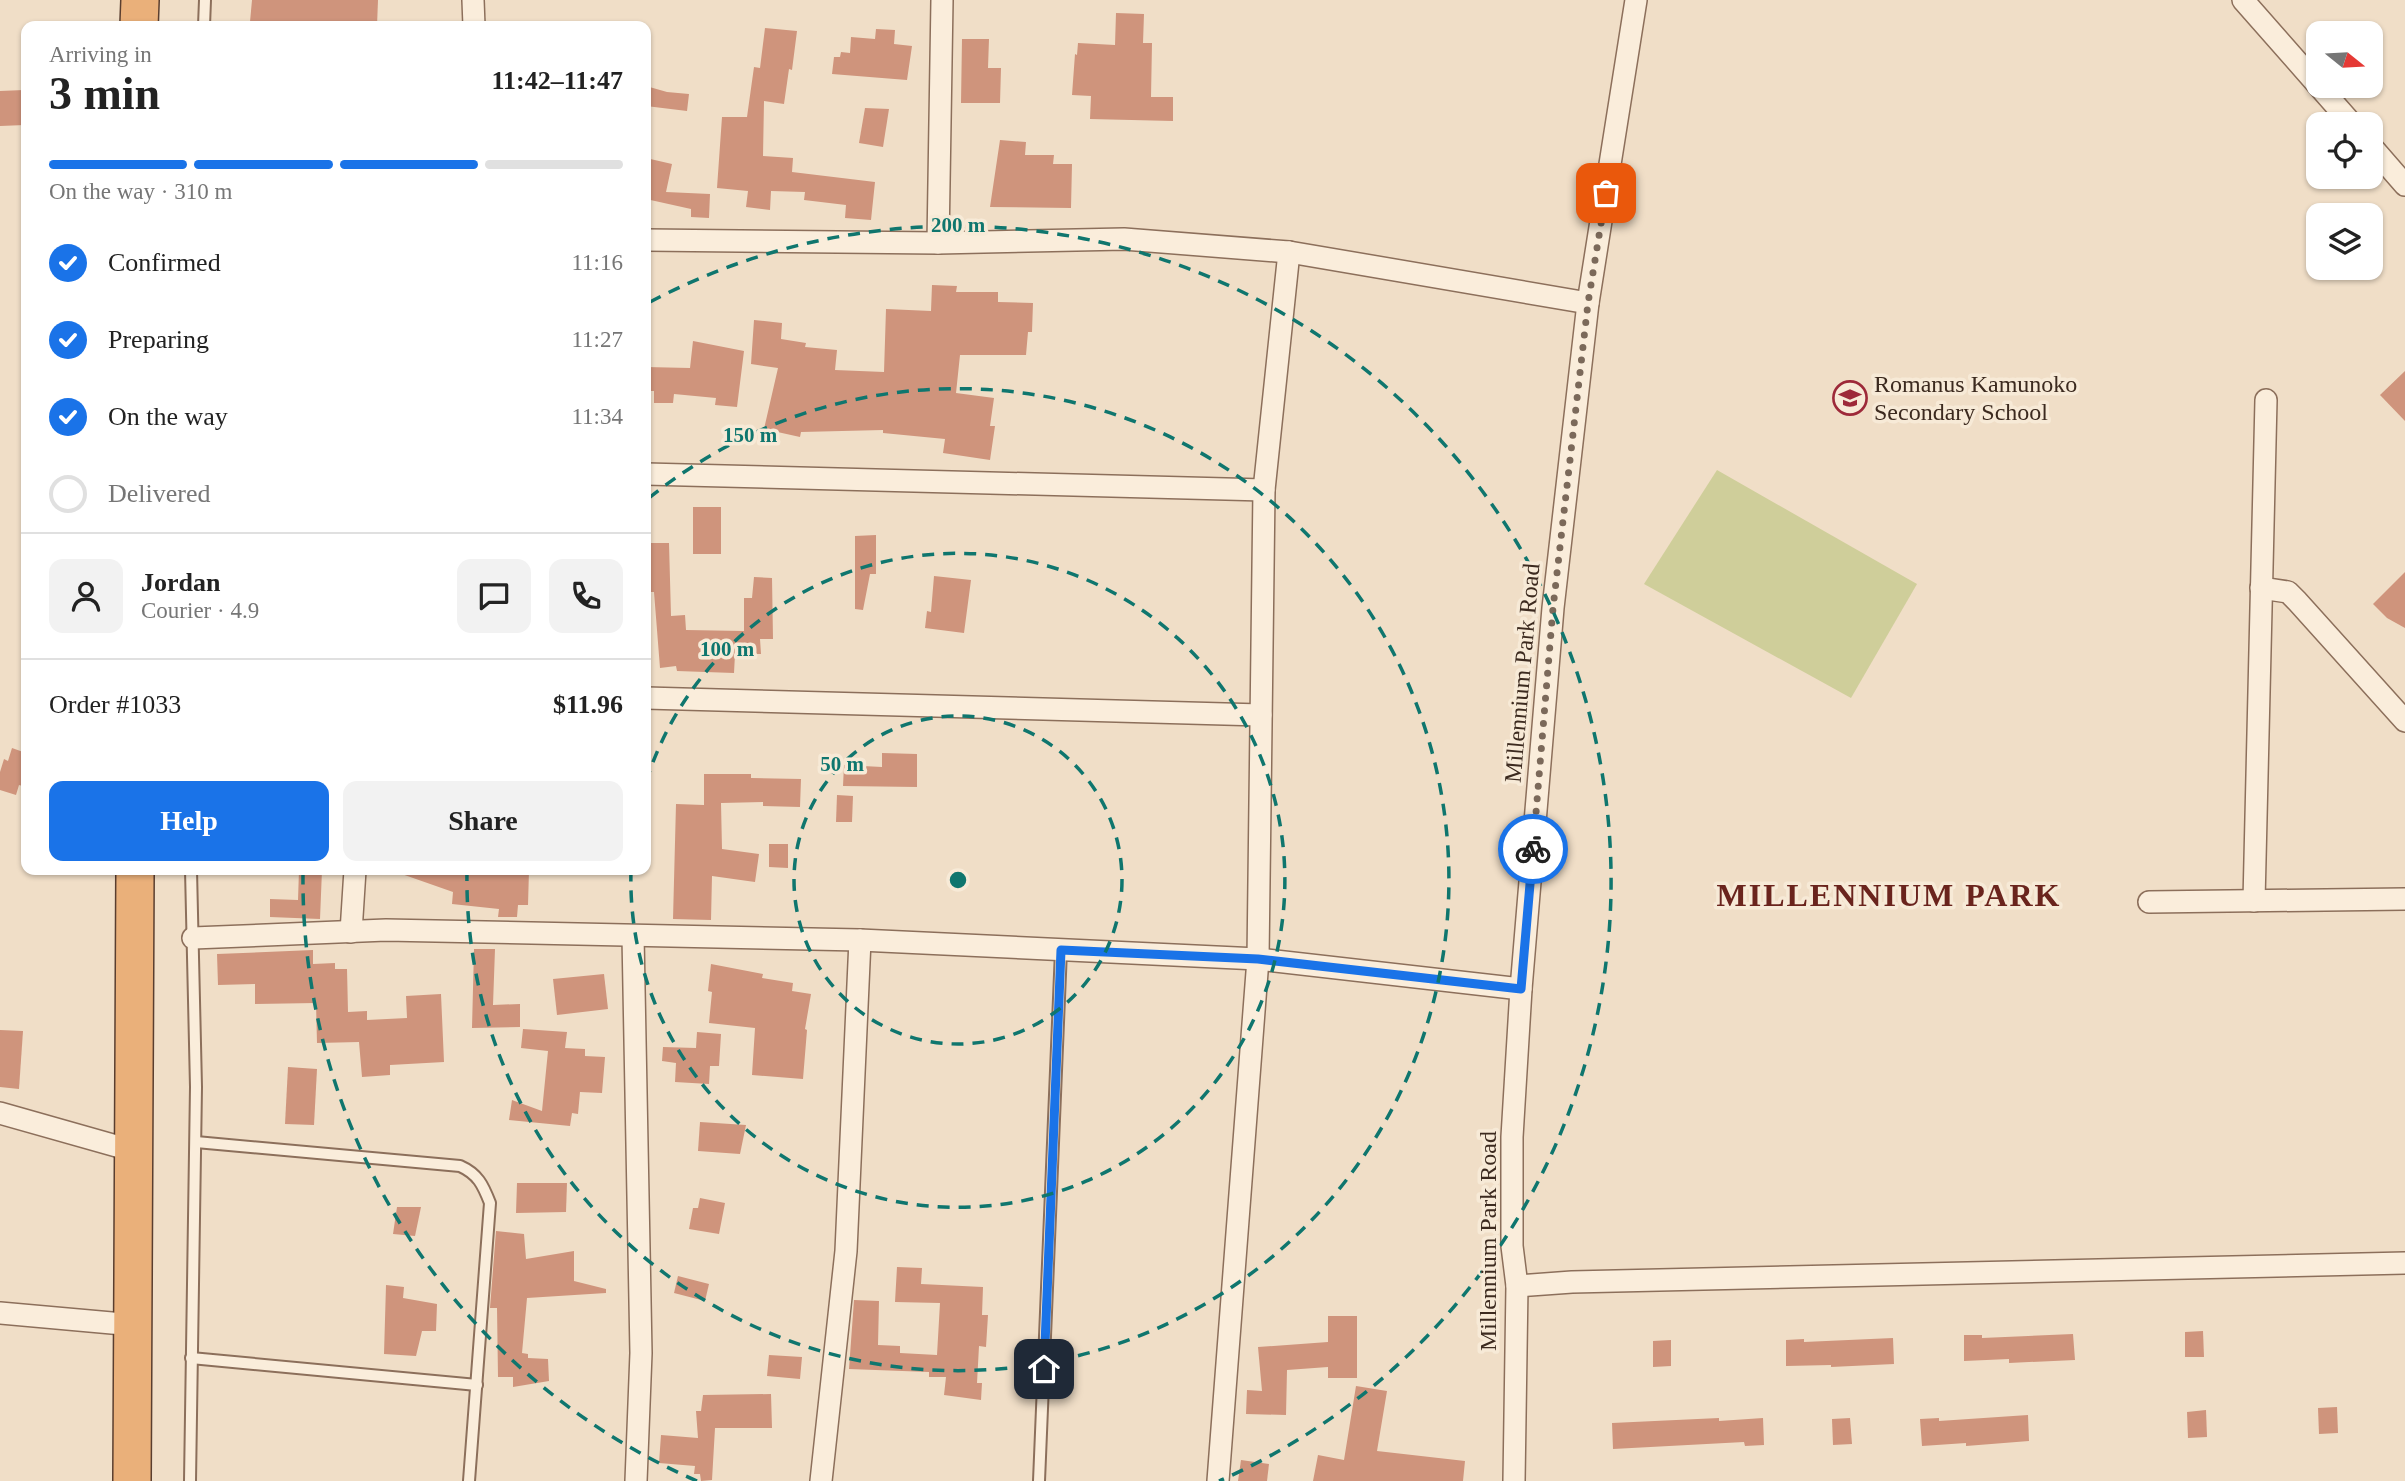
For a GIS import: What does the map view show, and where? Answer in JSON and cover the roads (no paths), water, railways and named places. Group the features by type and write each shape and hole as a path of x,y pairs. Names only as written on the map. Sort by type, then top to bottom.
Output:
{"highway":[{"path":"139,21 140,0"},
{"path":"132,1481 135,875"}],"street":[{"path":"473,0 474,21"},
{"path":"938,243 942,0"},
{"name":"Millennium Park Road","path":"1514,1481 1517,1286 1512,1246 1512,1149 1521,989 1553,608 1588,303 1636,0"},
{"path":"2243,0 2341,112"},
{"path":"2383,160 2405,185"},
{"path":"651,240 938,243 1124,239 1289,251 1588,303"},
{"path":"1219,1481 1258,959 1264,490 1289,251"},
{"path":"2255,901 2266,400"},
{"path":"651,474 1264,490"},
{"path":"2261,588 2288,592 2405,721"},
{"path":"651,698 1261,715"},
{"path":"351,932 355,875"},
{"path":"2149,902 2405,899"},
{"path":"193,938 386,930 859,940 1258,959 1521,989"},
{"path":"633,936 641,1353 636,1481"},
{"path":"821,1481 846,1251 859,940"},
{"path":"0,1113 134,1151"},
{"path":"1517,1286 1572,1282 2405,1263"},
{"path":"0,1313 134,1325"}],"lane":[{"path":"204,21 205,0"},
{"path":"190,1481 196,1142 191,875"},
{"path":"1039,1481 1061,950"},
{"path":"196,1142 460,1166 474,1172 490,1203 470,1481"},
{"path":"191,1358 477,1385"}],"place":[{"name":"Romanus Kamunoko Secondary School","path":"1850,398"}],"district":[{"name":"MILLENNIUM PARK","path":"1889,895"}]}
